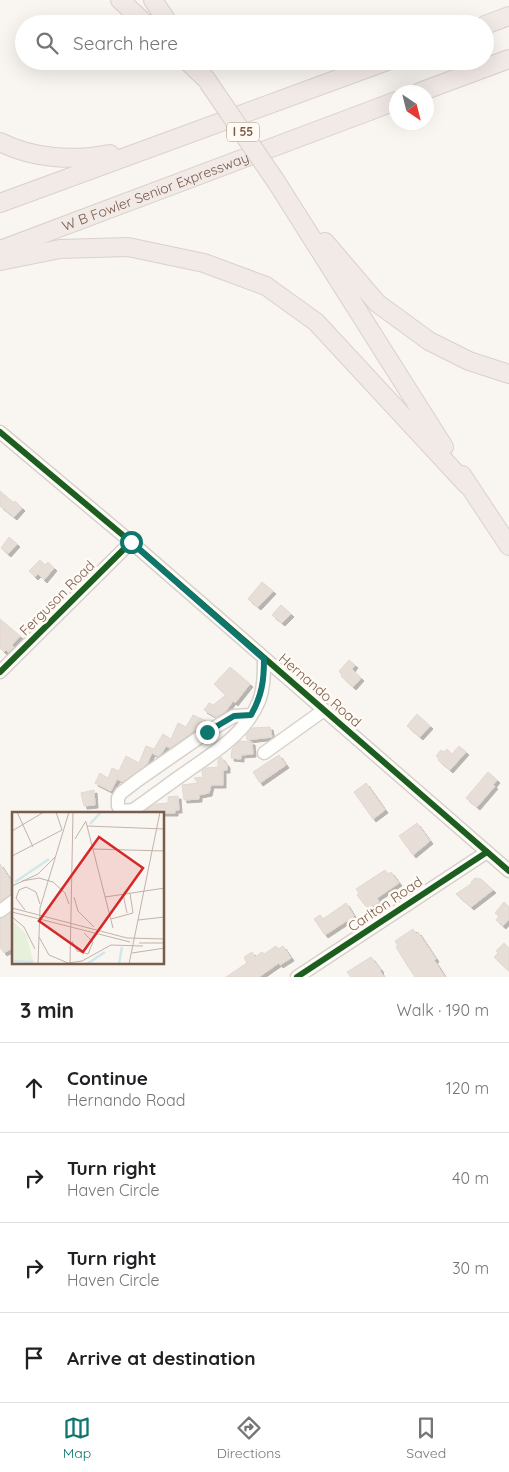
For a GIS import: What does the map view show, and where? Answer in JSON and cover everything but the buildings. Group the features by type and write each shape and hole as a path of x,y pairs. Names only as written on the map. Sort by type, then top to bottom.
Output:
{"highway":[{"path":"120,0 136,15"},
{"path":"153,0 163,15"},
{"path":"494,22 509,16"},
{"path":"494,65 509,59"},
{"path":"196,70 207,81"},
{"name":"I 55","path":"200,70 281,188"},
{"path":"0,203 363,70"},
{"path":"434,87 479,70"},
{"name":"W B Fowler Senior Expressway","path":"0,250 389,104"},
{"path":"0,142 14,149 62,159 92,158 124,150 143,151"},
{"path":"281,188 377,303 429,341 469,361 509,374"},
{"path":"281,188 467,485 509,546"},
{"path":"0,261 60,249 128,248 204,263 266,286 316,322 467,485"}],"street":[{"name":"Hernando Road","path":"0,432 131,542 509,871"},
{"name":"Ferguson Road","path":"2,666 131,542"},
{"path":"251,715 234,716 183,748 121,793 118,798 118,806 122,811 133,810 215,752 237,734 251,715 259,700 264,659"},
{"path":"264,753 324,710"},
{"name":"Carlton Road","path":"297,977 487,852"},
{"path":"0,911 12,902"}],"cycle path":[{"path":"0,432 131,542 509,871"},
{"path":"0,672 131,542"},
{"path":"297,977 487,852"}],"route":[{"path":"131,542 264,659 264,680 259,700 251,715 234,716 207,732"}]}
